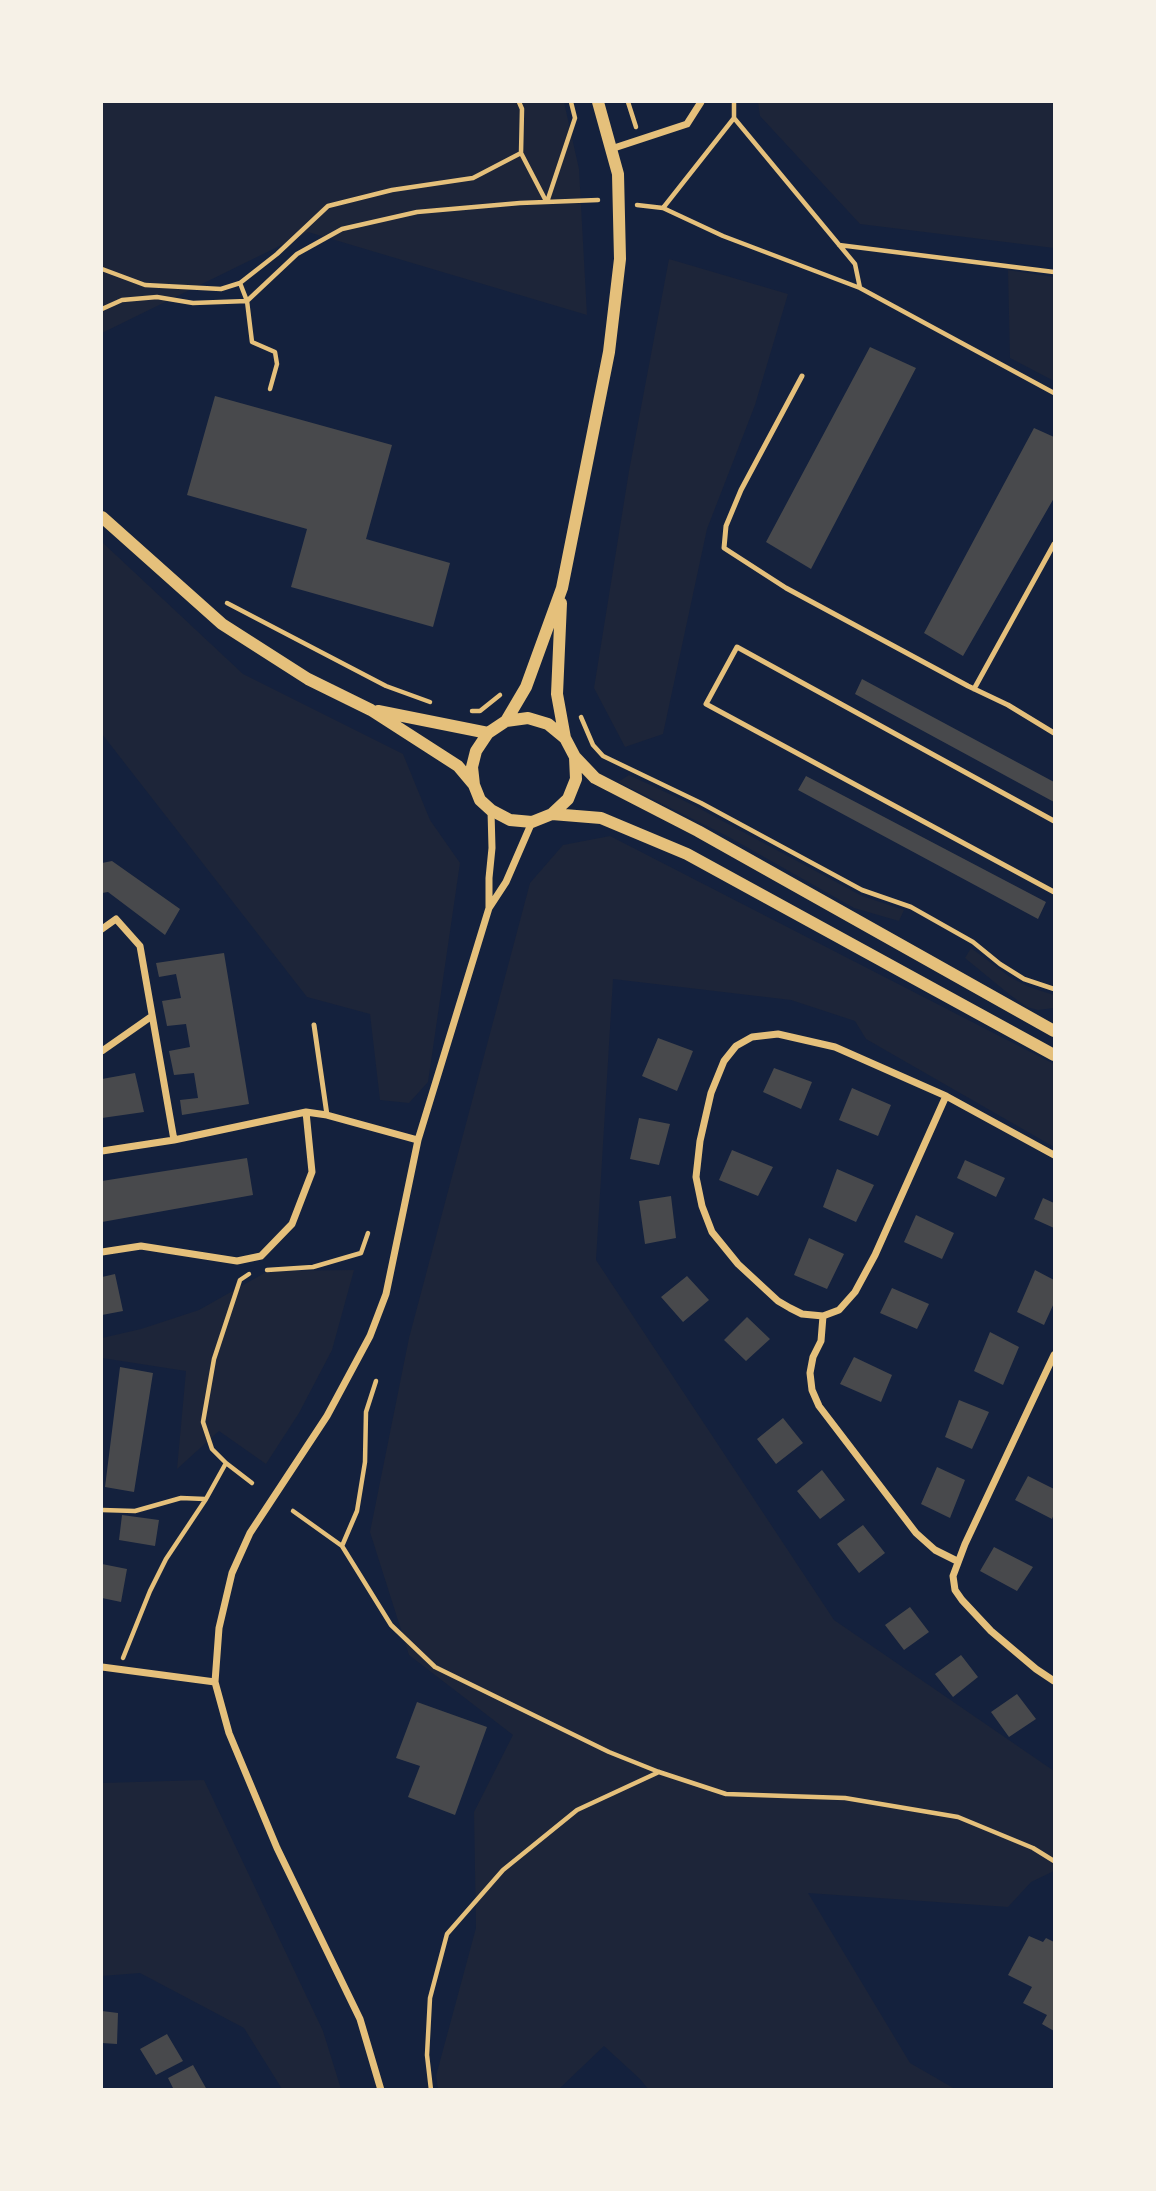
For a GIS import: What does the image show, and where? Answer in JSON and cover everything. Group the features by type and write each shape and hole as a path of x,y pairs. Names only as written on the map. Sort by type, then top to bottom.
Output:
{"street":[{"path":"598,102 618,174 620,259 609,352 562,588 557,694 565,738 575,757 595,778 698,831 1055,1031"},
{"path":"611,149 687,124 701,102"},
{"path":"102,517 222,624 308,679 371,710 458,766 474,785"},
{"path":"506,722 526,687 562,588"},
{"path":"371,710 488,733"},
{"path":"565,738 548,724 528,718 506,722 488,733 476,751 472,767 474,785 480,800 491,810 510,820 532,822 552,814 568,799 576,779 575,757"},
{"path":"489,908 491,810"},
{"path":"552,814 601,818 687,854 1055,1055"},
{"path":"381,2090 360,2019 277,1849 229,1733 215,1682 219,1628 236,1563 250,1533 333,1406 374,1326 386,1294 418,1140 489,908 506,882 532,822"},
{"path":"102,929 116,919 140,946 174,1140"},
{"path":"102,1051 152,1016"},
{"path":"946,1096 875,1255 855,1292 839,1310 823,1316 802,1314 778,1301 738,1264 712,1232 702,1206 696,1177 700,1141 712,1093 724,1061 736,1045 752,1037 778,1034 835,1047 946,1096 1055,1155"},
{"path":"102,1151 174,1140 306,1112 327,1115 418,1140"},
{"path":"102,1252 141,1246 237,1261 261,1256 292,1224 312,1172 306,1112"},
{"path":"823,1316 821,1340 813,1357 810,1373 819,1406 916,1533 935,1550 957,1561"},
{"path":"1055,1355 957,1561 953,1576 955,1590 991,1631 1036,1669 1055,1681"},
{"path":"102,1667 215,1682"}],"lane":[{"path":"803,376 740,490 726,526 724,548 786,588 1008,705 1055,733"},
{"path":"974,689 1055,544"},
{"path":"1055,821 737,648 706,704 1055,892"},
{"path":"314,1025 327,1115"}],"path":[{"path":"519,102 522,109 521,153 547,202"},
{"path":"547,202 575,118 571,102"},
{"path":"628,102 641,141"},
{"path":"663,208 734,118 734,102"},
{"path":"734,118 855,264 860,288"},
{"path":"102,269 145,285 221,289 240,283 277,254 328,206 391,190 473,178 521,153"},
{"path":"102,309 122,300 157,297 193,303 247,302 297,254 342,229 417,212 598,200"},
{"path":"638,205 663,208 723,236 860,288 1055,393"},
{"path":"839,245 1055,272"},
{"path":"240,283 247,302 253,342 275,352 277,364 270,389"},
{"path":"218,598 386,686 433,703"},
{"path":"468,711 480,711 514,685 526,687"},
{"path":"557,694 576,700 587,733 603,756 701,803 862,890 911,907 973,942 1024,979 1055,989"},
{"path":"1039,984 1055,984"},
{"path":"252,1483 212,1449 203,1422 214,1359 240,1280 257,1270 313,1267 360,1254 368,1233"},
{"path":"342,1546 357,1511 365,1462 366,1412 376,1381"},
{"path":"118,1668 166,1559 206,1499 226,1462"},
{"path":"102,1510 135,1511 181,1498 206,1499"},
{"path":"293,1511 342,1546 391,1625 435,1667 609,1752 726,1794 845,1798 958,1817 1033,1848 1055,1861"},
{"path":"431,2090 427,2055 430,1998 447,1934 503,1870 577,1810 659,1772"}],"shaded area":[{"path":"102,102 564,102 579,169 587,315 308,232 102,333"},
{"path":"758,102 1054,102 1054,248 860,224 760,116"},
{"path":"669,259 788,294 755,405 707,529 663,734 625,747 594,688 629,471"},
{"path":"1008,270 1054,277 1054,381 1010,358"},
{"path":"102,542 243,674 403,754 430,820 460,863 428,1082 409,1103 380,1100 370,1014 307,997 102,734"},
{"path":"629,775 693,805 862,896 904,910 899,921 854,908 727,836 618,782"},
{"path":"610,836 1054,1064 1054,1147 866,1039 855,1021 791,1000 613,979 596,1260 834,1620 1054,1771 1054,1871 1031,1882 1008,1907 808,1893 910,2063 955,2089 648,2089 604,2046 559,2089 438,2089 436,2076 476,1928 474,1812 513,1735 409,1655 370,1532 409,1338 530,883 563,845"},
{"path":"971,948 1010,977 1054,995 1054,1008 1038,1010 1027,1007 1010,995 965,958"},
{"path":"354,1270 332,1350 299,1413 266,1464 219,1431 177,1469 186,1371 102,1358 102,1338 141,1329 199,1310 268,1271"},
{"path":"204,1780 323,2031 341,2089 282,2089 244,2028 140,1973 102,1976 102,1783"}],"building":[{"path":"870,347 916,368 811,569 766,542"},
{"path":"215,396 392,445 366,539 450,563 433,627 291,587 307,529 187,495"},
{"path":"1034,428 1054,437 1054,498 963,656 924,633"},
{"path":"862,679 1054,782 1054,802 855,694"},
{"path":"806,776 1046,902 1038,919 798,790"},
{"path":"112,861 180,909 165,935 108,892 102,893 102,863"},
{"path":"224,953 249,1104 182,1115 180,1100 198,1098 194,1073 174,1075 169,1051 190,1047 186,1024 167,1026 162,1001 181,998 176,974 159,977 156,963"},
{"path":"658,1038 693,1051 677,1091 642,1076"},
{"path":"774,1068 812,1082 801,1109 763,1092"},
{"path":"135,1073 144,1112 102,1118 102,1079"},
{"path":"852,1088 891,1105 878,1136 839,1120"},
{"path":"639,1118 670,1124 659,1165 630,1159"},
{"path":"732,1150 773,1167 758,1196 719,1180"},
{"path":"247,1158 253,1195 102,1222 102,1181"},
{"path":"965,1160 1005,1178 996,1197 957,1178"},
{"path":"837,1169 874,1185 856,1222 823,1207"},
{"path":"671,1196 676,1238 645,1244 639,1201"},
{"path":"1043,1198 1054,1203 1054,1228 1034,1219"},
{"path":"916,1215 954,1233 942,1259 904,1242"},
{"path":"809,1238 844,1254 827,1289 794,1275"},
{"path":"1035,1270 1054,1280 1054,1303 1044,1325 1017,1312"},
{"path":"115,1274 123,1311 102,1315 102,1277"},
{"path":"687,1276 709,1300 683,1322 661,1297"},
{"path":"892,1288 929,1304 917,1329 880,1313"},
{"path":"747,1317 770,1339 746,1361 724,1340"},
{"path":"990,1332 1019,1347 1003,1385 974,1371"},
{"path":"854,1357 892,1375 881,1402 840,1384"},
{"path":"120,1367 153,1373 134,1492 105,1487"},
{"path":"959,1400 989,1412 972,1449 945,1437"},
{"path":"783,1418 803,1443 776,1464 757,1439"},
{"path":"937,1467 965,1480 950,1518 921,1504"},
{"path":"822,1470 845,1500 820,1519 797,1491"},
{"path":"1028,1476 1054,1489 1052,1519 1015,1500"},
{"path":"122,1515 159,1520 155,1546 119,1540"},
{"path":"863,1525 885,1553 859,1573 837,1544"},
{"path":"994,1547 1033,1567 1017,1591 980,1571"},
{"path":"102,1564 127,1569 121,1602 102,1598"},
{"path":"910,1607 929,1632 904,1650 885,1625"},
{"path":"961,1655 978,1677 953,1697 935,1674"},
{"path":"1017,1694 1036,1719 1009,1737 991,1712"},
{"path":"417,1702 487,1727 455,1815 408,1797 420,1766 396,1758"},
{"path":"1029,1936 1043,1942 1046,1938 1054,1942 1054,2031 1042,2024 1047,2015 1023,2003 1032,1987 1008,1975"},
{"path":"102,2011 118,2013 117,2044 102,2043"},
{"path":"167,2034 183,2061 156,2075 140,2049"},
{"path":"193,2065 207,2090 174,2090 168,2078"}]}
